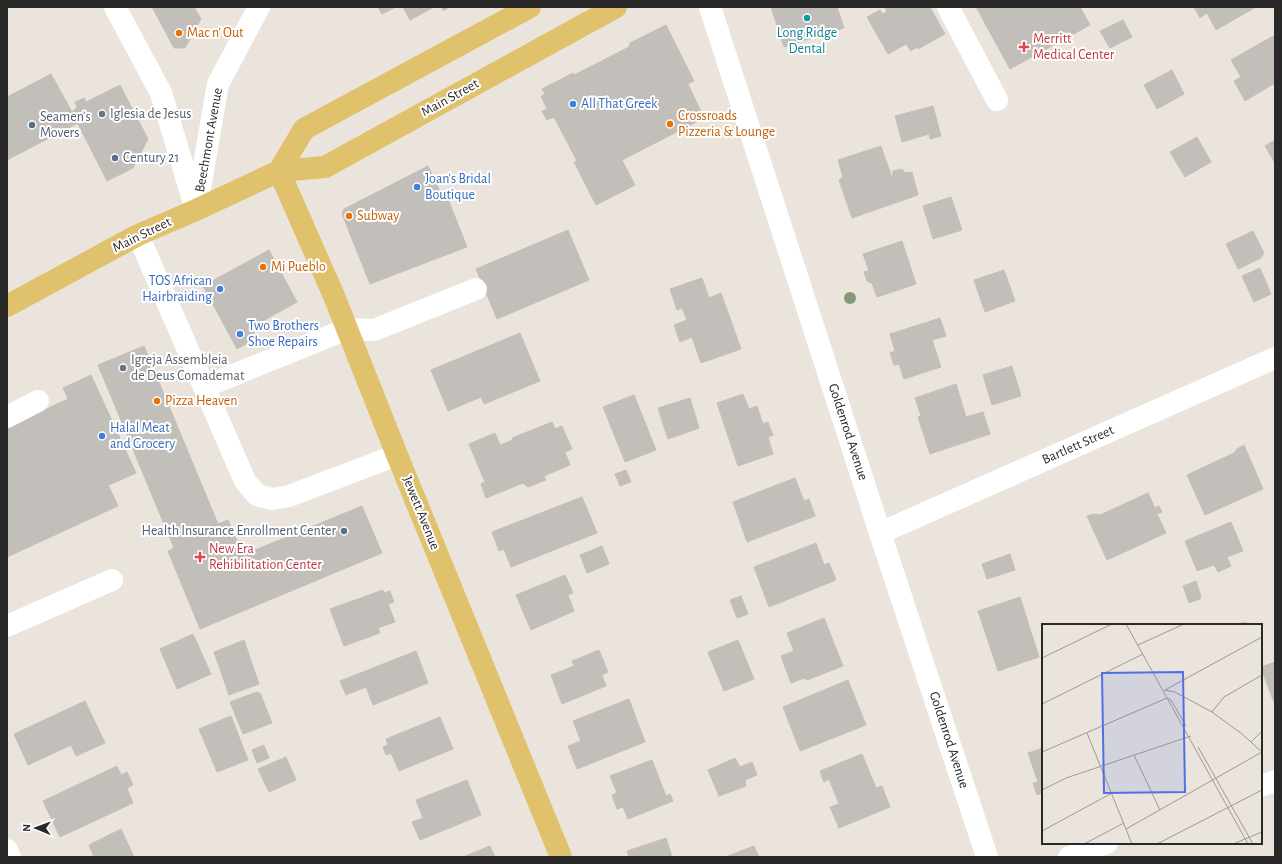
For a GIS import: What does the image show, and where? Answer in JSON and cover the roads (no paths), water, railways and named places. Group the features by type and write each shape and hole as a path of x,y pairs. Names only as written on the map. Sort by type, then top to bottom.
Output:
{"main road":[{"path":"279,171 304,129 530,7"},
{"name":"Main Street","path":"7,306 138,235 196,210 279,171 325,167 616,7"},
{"name":"Jewett Avenue","path":"279,171 334,296 397,455 561,857"}],"street":[{"path":"115,7 161,93 196,210"},
{"name":"Beechmont Avenue","path":"196,210 218,84 259,7"},
{"name":"Goldenrod Avenue","path":"710,7 880,533 987,857"},
{"path":"948,7 997,100"},
{"path":"138,235 245,482 257,496 272,499 289,496 397,455"},
{"path":"204,386 347,329 374,330 476,289"},
{"name":"Bartlett Street","path":"880,533 1275,358"},
{"path":"7,417 38,401"},
{"path":"7,626 112,580"},
{"path":"1262,786 1275,781"},
{"path":"1069,857 1104,844"},
{"path":"7,850 10,857"}],"place":[{"name":"Long Ridge Dental","path":"807,18"},
{"name":"Mac n' Out","path":"179,33"},
{"name":"Merritt Medical Center","path":"1024,47"},
{"name":"All That Greek","path":"573,104"},
{"name":"Iglesia de Jesus","path":"102,114"},
{"name":"Crossroads Pizzeria & Lounge","path":"670,124"},
{"name":"Seamen's Movers","path":"32,125"},
{"name":"Century 21","path":"115,158"},
{"name":"Joan's Bridal Boutique","path":"417,187"},
{"name":"Subway","path":"349,216"},
{"name":"Mi Pueblo","path":"263,267"},
{"name":"TOS African Hairbraiding","path":"220,289"},
{"name":"Two Brothers Shoe Repairs","path":"240,334"},
{"name":"Igreja Assembleia de Deus Comademat","path":"123,368"},
{"name":"Pizza Heaven","path":"157,401"},
{"name":"Halal Meat and Grocery","path":"102,436"},
{"name":"Health Insurance Enrollment Center","path":"344,531"},
{"name":"New Era Rehibilitation Center","path":"200,557"}]}
